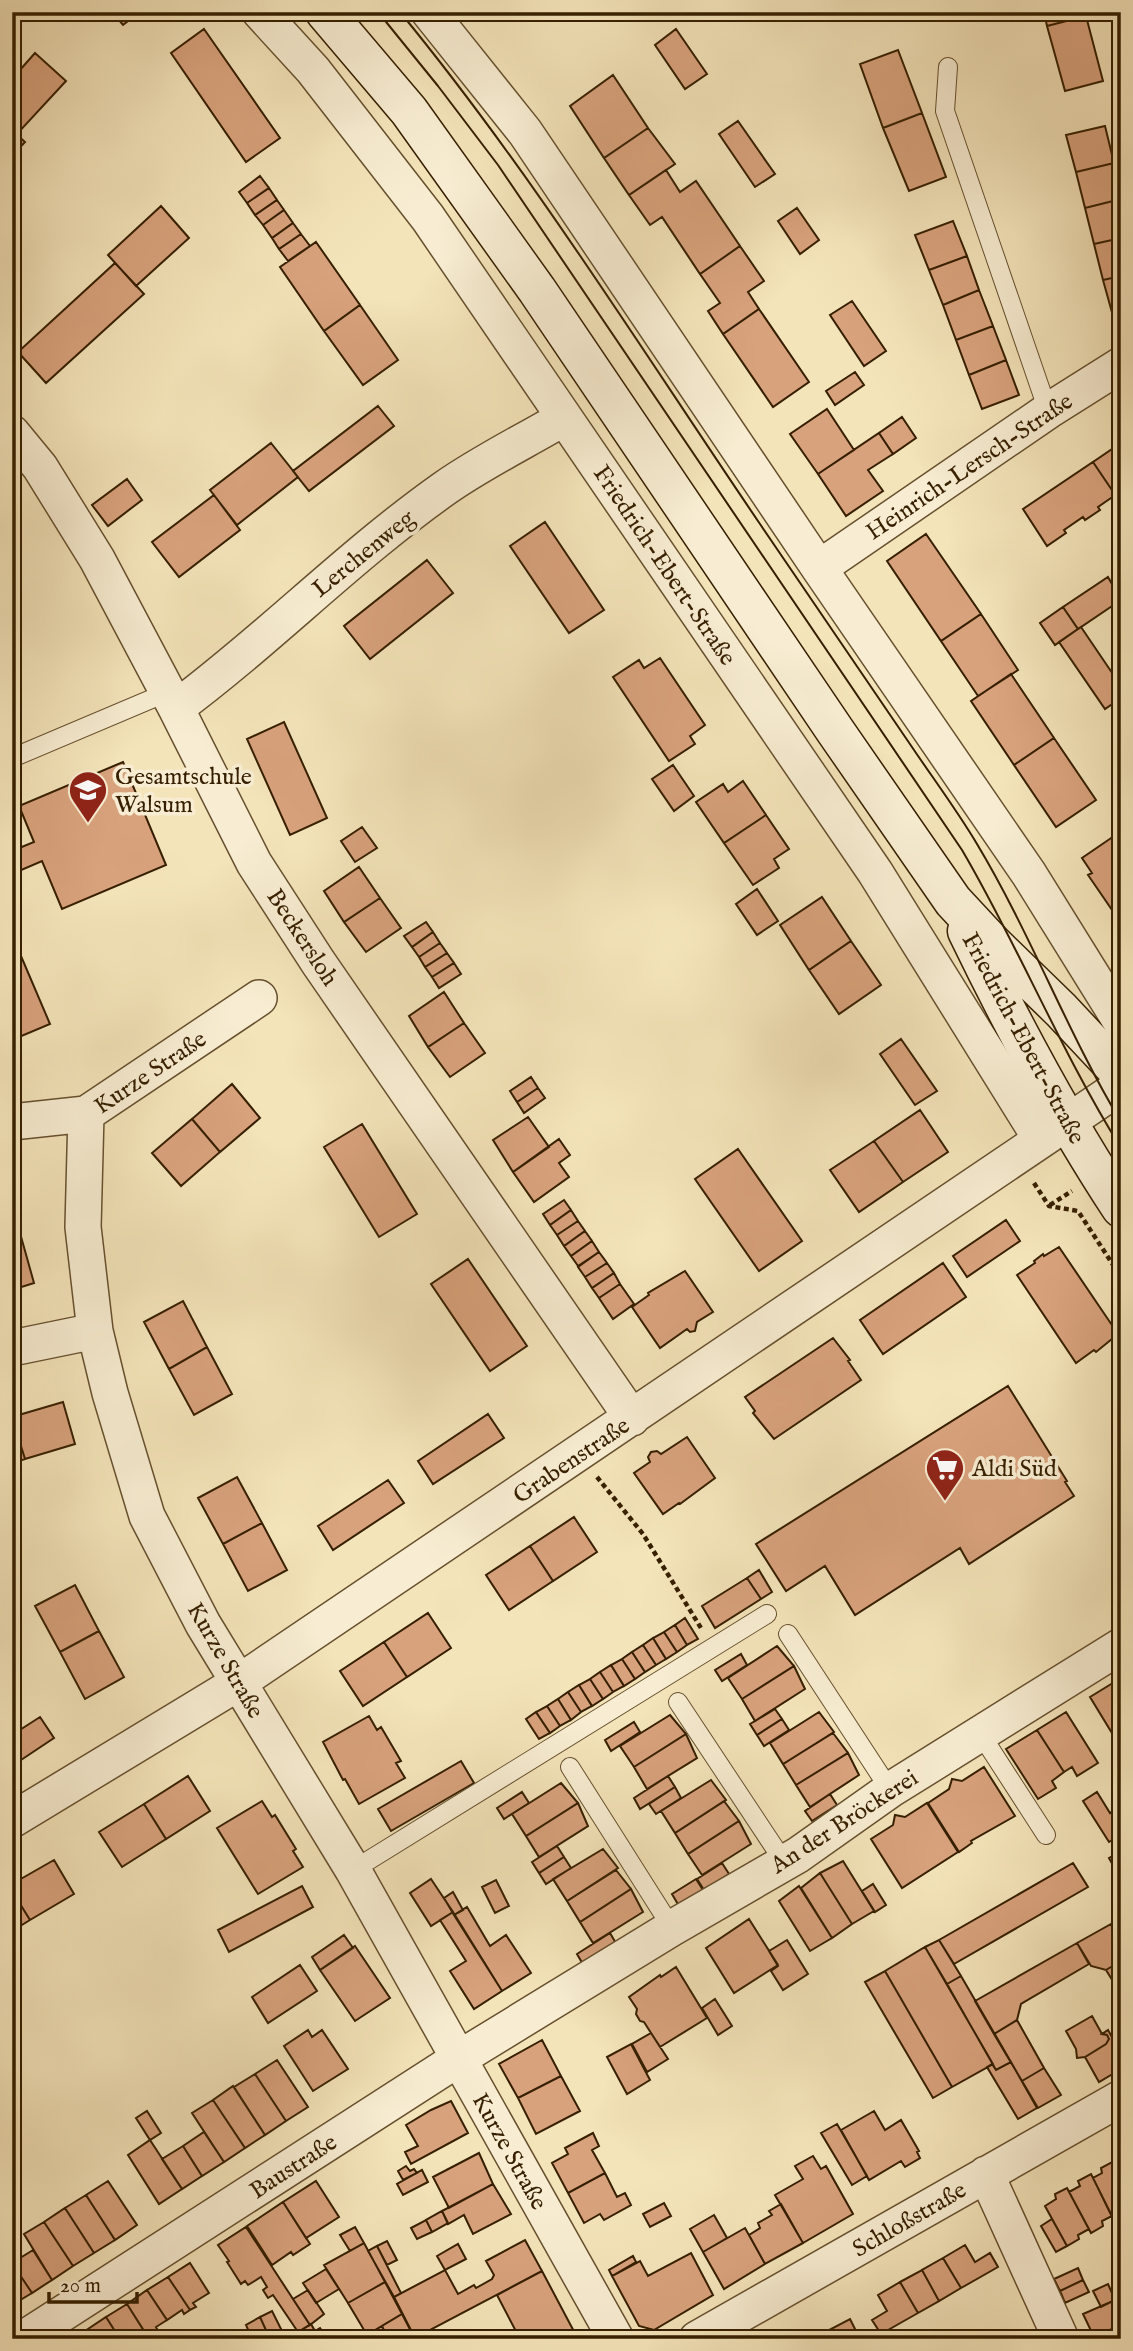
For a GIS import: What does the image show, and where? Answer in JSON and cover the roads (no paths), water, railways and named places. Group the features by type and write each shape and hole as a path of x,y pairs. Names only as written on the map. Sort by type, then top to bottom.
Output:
{"main road":[{"name":"Friedrich-Ebert-Straße","path":"325,12 409,111 537,290 953,901 1121,1074"},
{"name":"Friedrich-Ebert-Straße","path":"953,901 1006,1010 1054,1130 1121,1208"}],"street":[{"name":"Friedrich-Ebert-Straße","path":"260,12 313,70 428,218 1054,1130"},
{"path":"429,12 525,132 1029,874 1121,1022"},
{"name":"Heinrich-Lersch-Straße","path":"819,568 1048,411 1121,365"},
{"name":"Lerchenweg","path":"172,700 231,667 335,574 446,487 565,418"},
{"name":"Beckersloh","path":"12,433 40,467 97,559 261,874 318,962 632,1418"},
{"name":"Kurze Straße","path":"259,998 86,1114 83,1227 95,1331 110,1393 147,1516 203,1624 354,1870 616,2339"},
{"name":"Grabenstraße","path":"12,1820 238,1684 1121,1086"},
{"path":"12,1122 86,1114"},
{"path":"12,1348 39,1340 95,1331"},
{"name":"An der Bröckerei","path":"565,1995 672,1927 784,1863 890,1790 1121,1646"},
{"name":"Baustraße","path":"23,2339 458,2059 565,1995"},
{"name":"Schloßstraße","path":"698,2339 1121,2098"},
{"path":"986,2174 1061,2339"}],"lane":[{"path":"948,67 945,111 1048,411"},
{"path":"12,758 172,700"},
{"path":"354,1870 767,1614"},
{"path":"788,1634 890,1790"},
{"path":"678,1702 784,1863"},
{"path":"979,1734 1046,1835"},
{"path":"570,1767 672,1927"}],"tram line":[{"path":"378,12 498,165 962,850 1079,1075 1121,1148"},
{"path":"400,12 449,73 542,200 962,820 1015,913 1083,1053 1121,1122"}],"place":[{"name":"Gesamtschule Walsum","path":"88,824"},
{"name":"Aldi Süd","path":"945,1502"}]}
